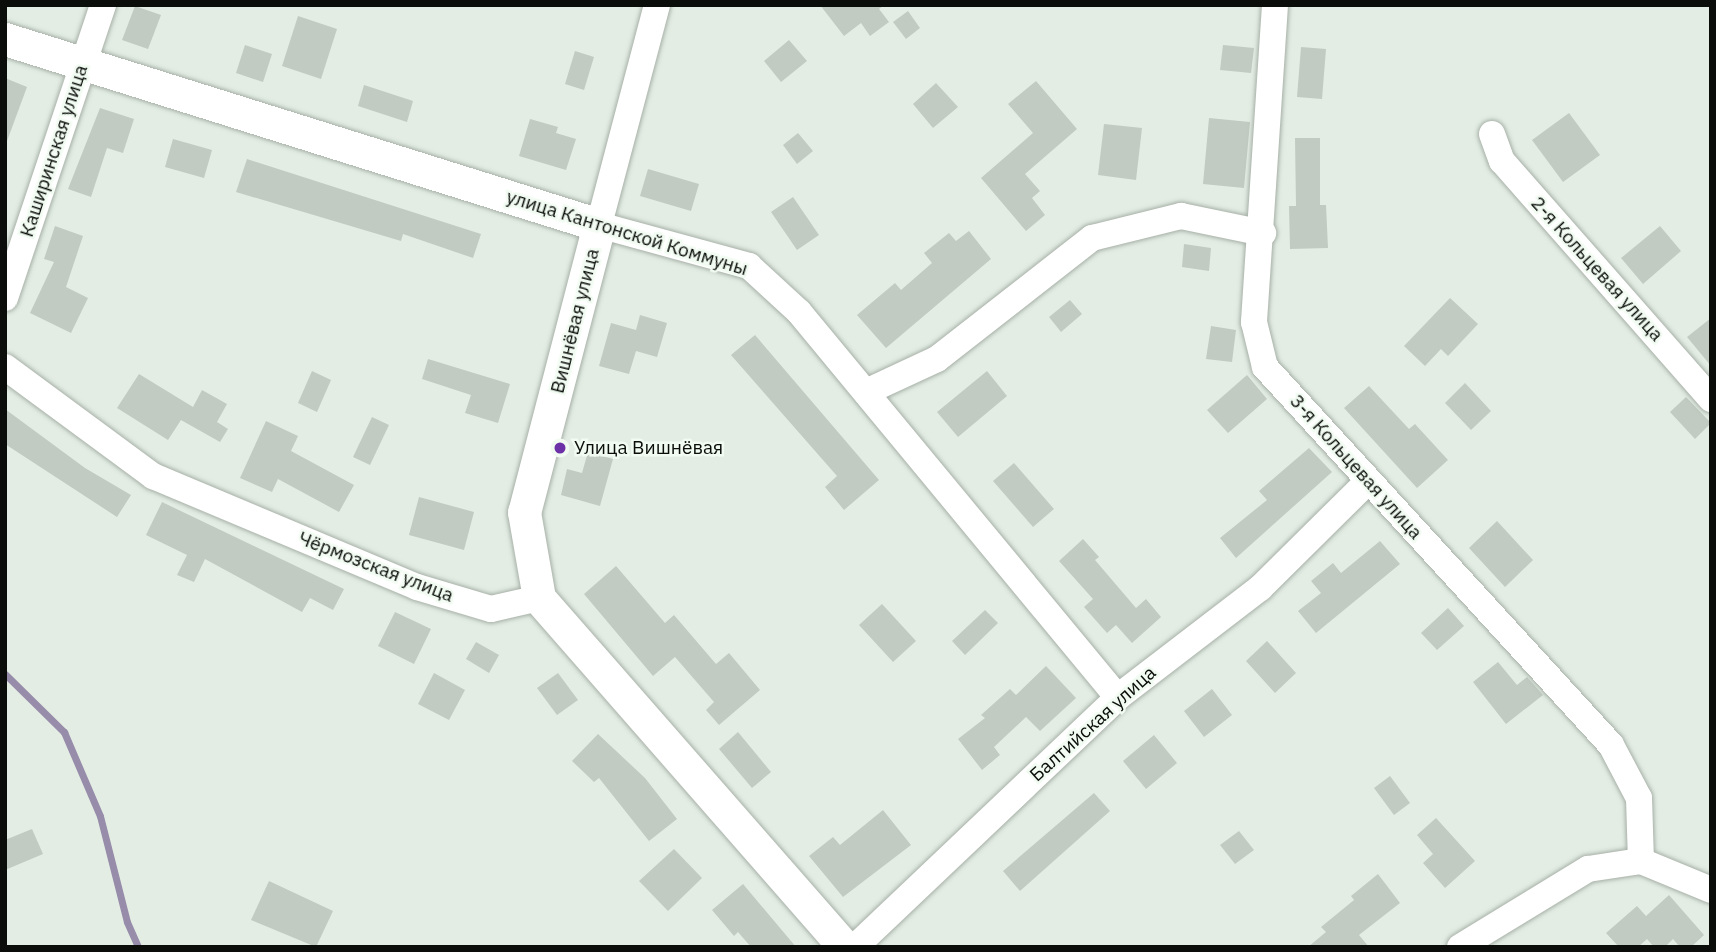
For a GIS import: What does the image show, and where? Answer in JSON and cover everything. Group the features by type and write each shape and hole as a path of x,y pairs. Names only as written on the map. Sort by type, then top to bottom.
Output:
{"street":[{"name":"Каширинская улица","path":"5,298 103,5"},
{"name":"Вишнёвая улица","path":"539,598 524,512 657,5"},
{"name":"3-я Кольцевая улица","path":"1276,5 1263,233 1254,322 1265,367 1611,745 1639,798 1641,861"},
{"name":"улица Кантонской Коммуны","path":"5,39 83,66 599,225 749,266 799,312 1118,697"},
{"name":"2-я Кольцевая улица","path":"1492,134 1502,161 1711,399"},
{"path":"866,392 937,359 1092,238 1181,216 1263,233"},
{"name":"Чёрмозская улица","path":"5,367 153,476 417,587 491,609 539,598"},
{"name":"Балтийская улица","path":"856,947 1118,697 1259,588 1368,481"},
{"path":"539,598 844,947"},
{"path":"1460,947 1588,869 1641,861 1711,890"}],"building":[{"path":"820,5 884,5 879,9 889,22 870,36 861,23 844,36"},
{"path":"135,6 161,15 148,49 122,40"},
{"path":"908,11 920,28 906,39 893,22"},
{"path":"298,16 337,29 321,79 282,66"},
{"path":"789,40 807,61 781,82 764,61"},
{"path":"245,45 272,54 263,82 236,73"},
{"path":"1223,45 1254,48 1251,73 1220,70"},
{"path":"1301,47 1326,49 1322,99 1297,97"},
{"path":"575,51 594,57 584,90 565,84"},
{"path":"5,78 27,87 7,141 5,141"},
{"path":"1036,81 1077,129 1025,174 1040,191 1032,198 1045,215 1026,231 981,178 1033,133 1008,104"},
{"path":"936,83 958,107 933,128 913,104"},
{"path":"364,85 413,101 407,122 358,106"},
{"path":"100,108 134,119 123,153 107,148 91,197 68,189"},
{"path":"1569,113 1600,155 1563,182 1532,140"},
{"path":"1209,118 1250,122 1244,188 1203,184"},
{"path":"530,119 558,127 556,133 576,139 566,170 519,156"},
{"path":"1104,124 1142,128 1136,180 1098,175"},
{"path":"798,133 813,151 797,164 783,145"},
{"path":"1295,138 1320,138 1320,205 1326,205 1328,248 1290,249 1289,206 1296,206"},
{"path":"173,139 212,150 204,178 165,167"},
{"path":"247,159 481,234 473,258 403,234 401,241 236,192"},
{"path":"648,169 699,184 691,211 640,196"},
{"path":"793,197 819,235 797,250 771,212"},
{"path":"55,226 83,236 66,287 88,298 71,333 30,313 54,262 44,259"},
{"path":"1660,226 1681,251 1643,284 1621,258"},
{"path":"969,231 991,259 886,348 857,315 895,283 901,290 932,263 924,253 949,233 956,241"},
{"path":"1184,244 1211,248 1209,271 1182,267"},
{"path":"1450,298 1478,324 1448,356 1441,349 1425,366 1404,346"},
{"path":"1070,300 1082,314 1061,332 1049,317"},
{"path":"640,315 667,323 657,357 636,351 629,374 599,366 611,323 636,330"},
{"path":"1711,318 1711,366 1687,337"},
{"path":"1211,326 1236,330 1232,362 1206,359"},
{"path":"755,335 879,480 844,510 825,487 837,476 731,355"},
{"path":"428,359 510,384 498,423 465,413 471,395 422,379"},
{"path":"312,371 331,380 317,412 298,403"},
{"path":"987,371 1007,396 958,437 937,412"},
{"path":"139,374 193,407 202,390 227,404 217,422 228,429 220,442 181,420 168,440 117,408"},
{"path":"1247,375 1267,399 1228,433 1207,410"},
{"path":"1465,383 1491,411 1471,430 1445,403"},
{"path":"1369,386 1409,429 1415,424 1448,460 1417,488 1344,408"},
{"path":"1686,397 1711,423 1695,439 1670,412"},
{"path":"5,409 85,468 131,495 117,517 5,444"},
{"path":"372,417 389,425 370,465 353,457"},
{"path":"266,421 298,436 291,451 354,485 339,512 278,479 272,492 240,478"},
{"path":"1309,448 1332,472 1236,558 1220,538 1267,500 1259,491"},
{"path":"588,452 613,459 600,506 561,495 567,469 582,473"},
{"path":"1014,463 1054,509 1033,527 993,481"},
{"path":"419,497 474,512 464,550 409,535"},
{"path":"162,502 344,589 333,610 310,598 302,612 205,559 194,582 177,575 187,555 146,535"},
{"path":"1497,521 1533,560 1505,587 1469,548"},
{"path":"1083,539 1099,557 1095,560 1136,608 1146,599 1161,617 1132,643 1116,625 1107,633 1084,607 1093,599 1059,561"},
{"path":"1380,541 1400,564 1316,633 1298,611 1321,593 1311,581 1333,563 1341,573"},
{"path":"616,566 665,623 674,615 716,664 729,653 760,690 719,725 706,710 714,702 675,657 653,676 584,594"},
{"path":"882,604 916,641 893,662 859,625"},
{"path":"1448,608 1464,626 1437,650 1421,633"},
{"path":"985,610 998,623 965,655 952,641"},
{"path":"395,612 431,629 414,664 378,646"},
{"path":"1267,641 1296,673 1275,693 1246,661"},
{"path":"476,642 499,655 489,673 466,659"},
{"path":"1498,662 1517,685 1527,677 1543,695 1506,724 1473,682"},
{"path":"1046,666 1076,698 1040,731 1026,717 994,747 1000,755 982,770 958,739 985,718 981,715 1010,689 1016,695"},
{"path":"434,673 465,690 449,720 418,704"},
{"path":"558,673 578,700 557,715 537,688"},
{"path":"1212,689 1232,715 1204,737 1184,711"},
{"path":"738,732 771,772 752,788 719,749"},
{"path":"598,734 645,778 677,819 649,841 599,778 594,782 572,761"},
{"path":"1154,735 1177,763 1146,789 1123,761"},
{"path":"1390,776 1410,803 1394,815 1374,788"},
{"path":"1094,793 1110,811 1020,891 1003,871"},
{"path":"883,810 911,845 843,897 809,856 833,837 840,845"},
{"path":"1436,818 1475,861 1445,888 1423,863 1433,854 1417,835"},
{"path":"32,829 43,854 5,870 5,840"},
{"path":"1239,831 1254,850 1235,864 1220,845"},
{"path":"674,849 702,878 668,911 639,881"},
{"path":"1378,874 1400,903 1359,935 1369,947 1308,947 1326,932 1321,927 1354,900 1351,896"},
{"path":"269,881 333,911 316,947 251,920"},
{"path":"743,884 796,947 751,947 738,932 734,936 712,910"},
{"path":"1669,895 1704,935 1691,947 1680,947 1673,939 1665,947 1654,947 1647,939 1638,947 1619,947 1606,933 1637,906 1646,916"}],"waterway":[{"path":"5,674 64,732 100,816 127,922 138,947"}],"place":[{"name":"Улица Вишнёвая","path":"560,448"}]}
